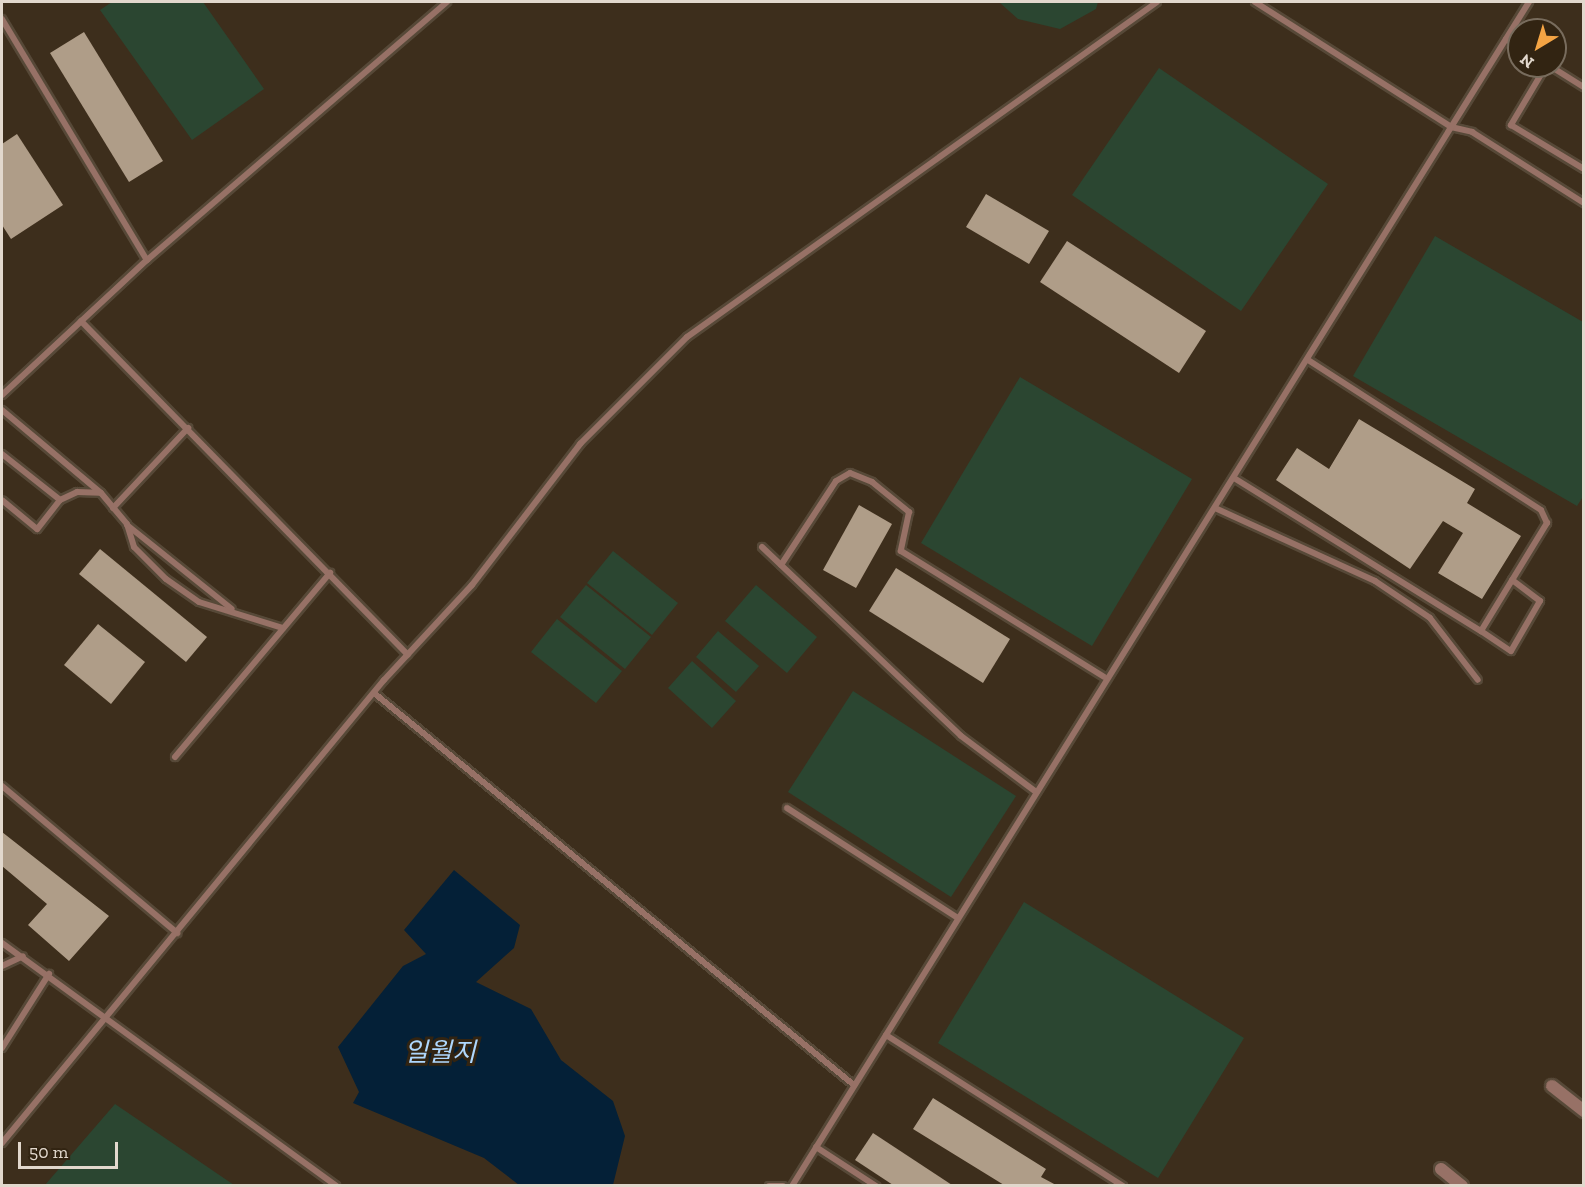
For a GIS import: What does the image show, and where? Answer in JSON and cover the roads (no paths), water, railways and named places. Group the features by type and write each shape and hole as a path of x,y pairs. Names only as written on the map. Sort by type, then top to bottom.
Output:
{"street":[{"path":"1552,1086 1584,1111"},
{"path":"1441,1169 1462,1185"}],"lane":[{"path":"2,394 147,260 447,2"},
{"path":"2,1143 109,1017 374,693 472,585 580,444 687,338 1157,2"},
{"path":"1255,2 1450,127 1472,132 1584,203"},
{"path":"792,1185 1036,792 1104,677 1234,478 1529,2"},
{"path":"2,19 147,260"},
{"path":"1567,77 1584,87"},
{"path":"1540,78 1511,125 1584,169"},
{"path":"81,321 408,655"},
{"path":"1306,360 1541,510 1547,523 1480,631"},
{"path":"2,410 101,493 127,524 234,610"},
{"path":"113,508 188,428"},
{"path":"2,454 60,500"},
{"path":"781,565 836,481 850,473 872,482 909,512 901,551 1104,677"},
{"path":"1234,478 1511,651 1540,601 1512,579"},
{"path":"2,500 38,529 60,500 76,492 101,493"},
{"path":"1215,508 1375,581 1430,618 1478,680"},
{"path":"127,524 134,547 166,579 200,602 234,610 283,628"},
{"path":"762,547 962,736 1036,792"},
{"path":"175,757 330,573"},
{"path":"374,693 854,1085"},
{"path":"2,786 177,933"},
{"path":"787,808 958,918"},
{"path":"2,943 109,1017 336,1185"},
{"path":"2,966 22,956"},
{"path":"2,1048 49,974"},
{"path":"886,1035 1123,1185"},
{"path":"816,1147 876,1185"},
{"path":"770,1185 783,1185"}],"water":[{"name":"일월지","path":"454,870 520,925 514,948 476,982 531,1009 561,1060 613,1101 625,1136 613,1185 519,1185 484,1158 353,1103 359,1092 338,1047 403,966 426,954 404,930"}]}
